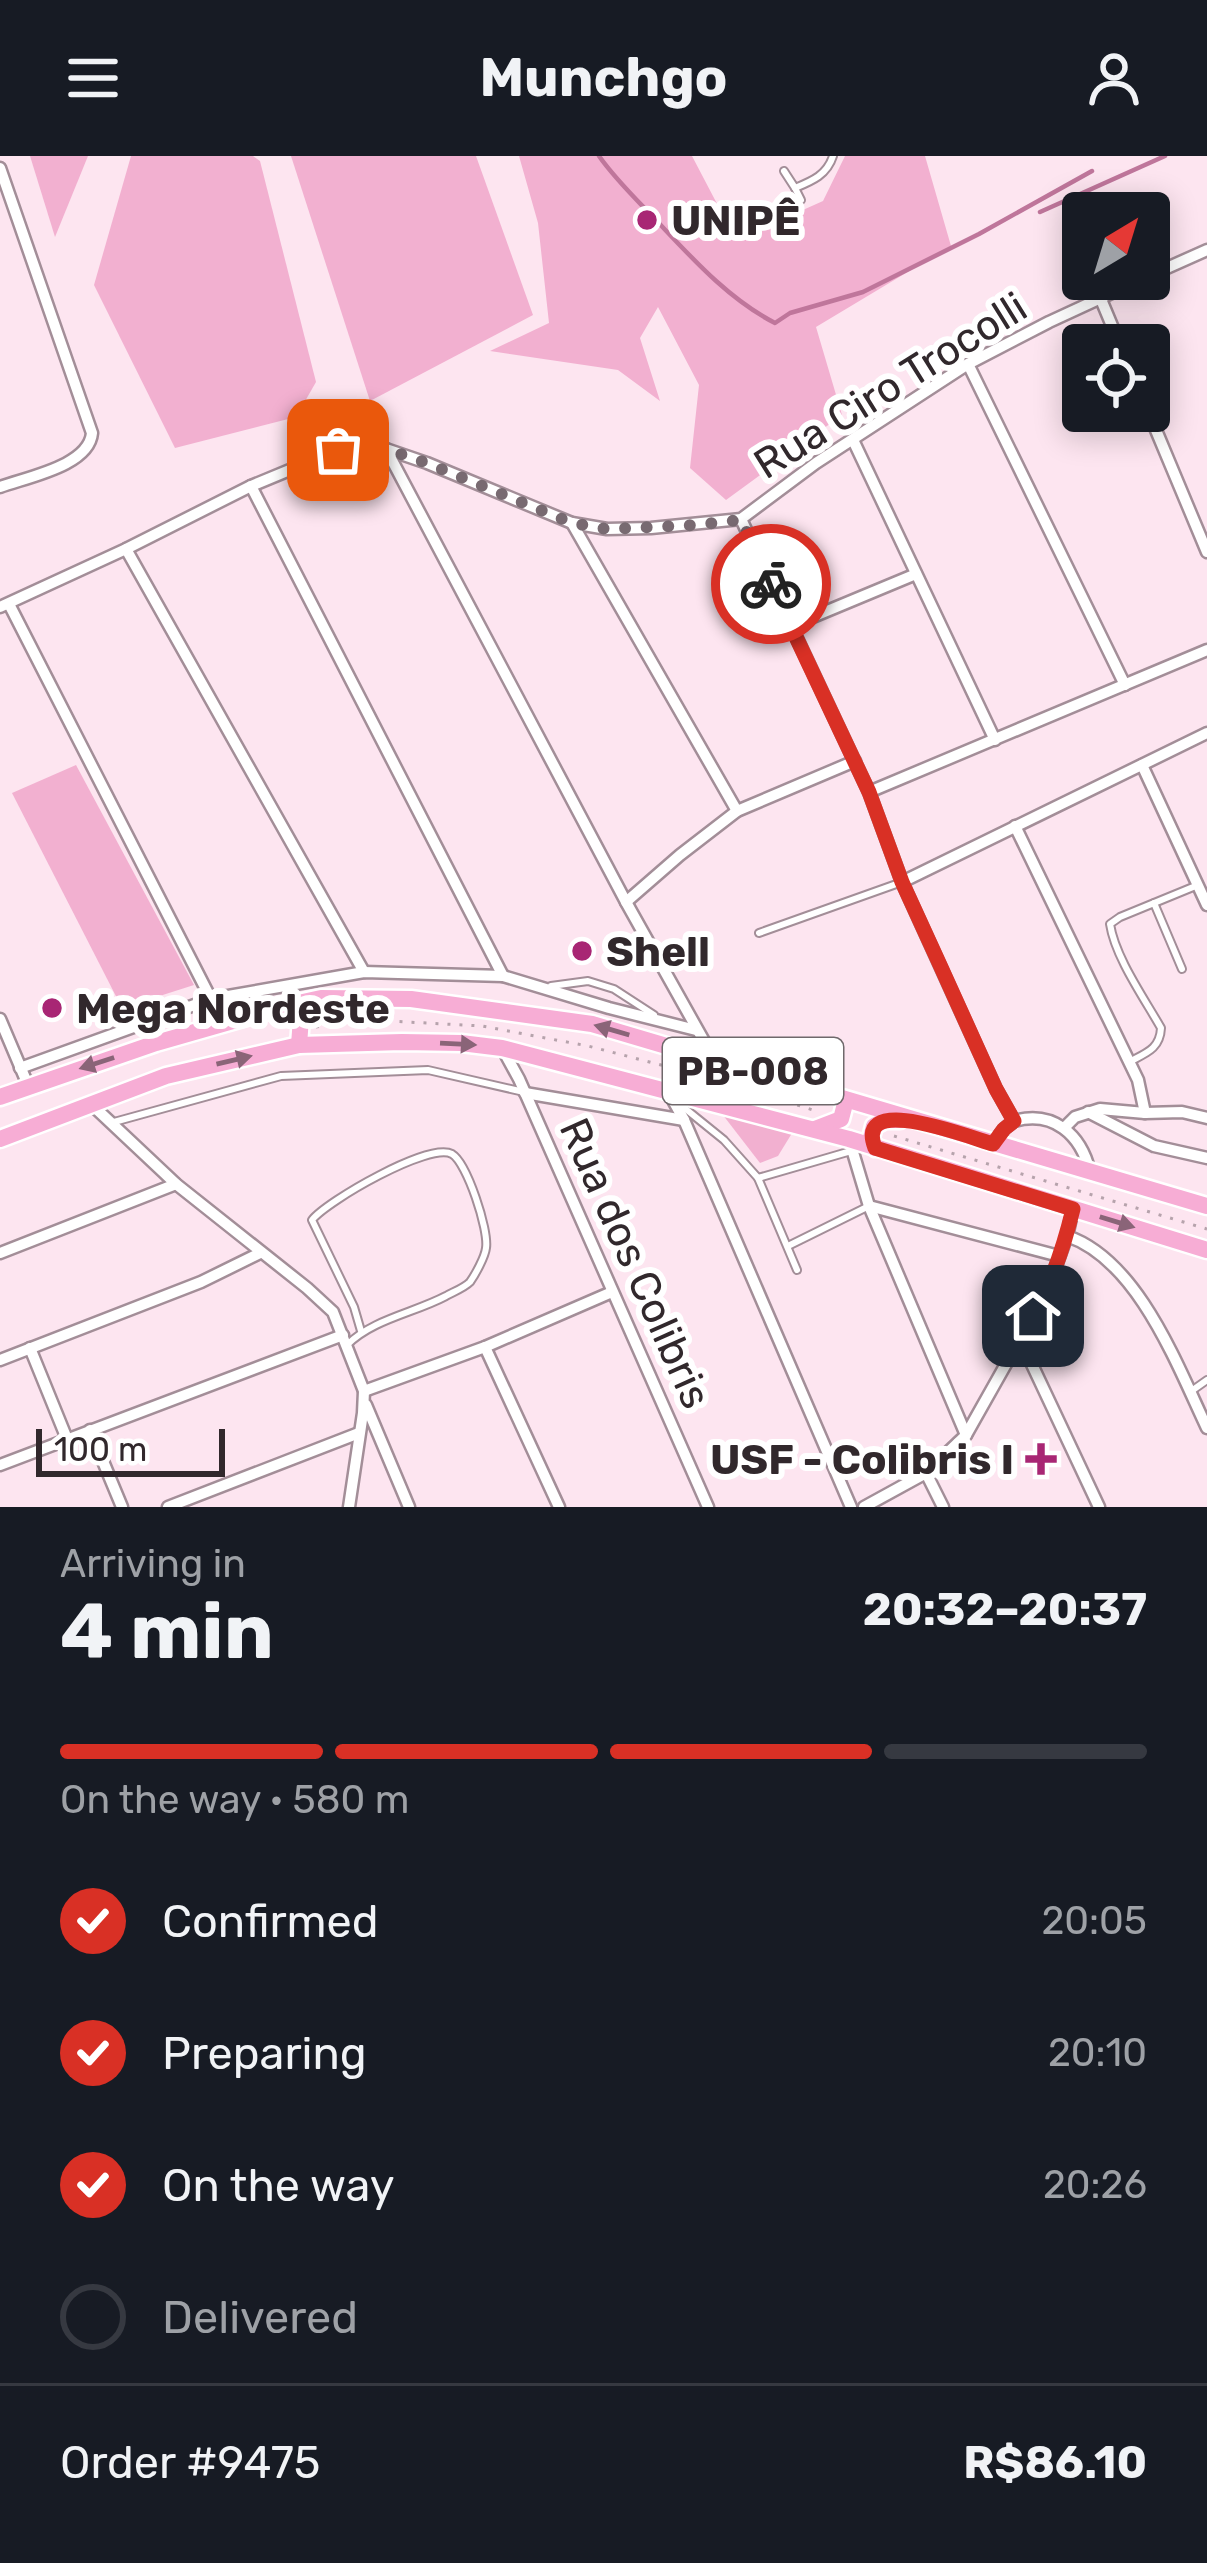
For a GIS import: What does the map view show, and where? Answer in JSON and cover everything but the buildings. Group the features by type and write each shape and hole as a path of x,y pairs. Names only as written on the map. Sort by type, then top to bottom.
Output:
{"main road":[{"name":"PB-008","path":"0,1097 24,1077 289,1005 322,998 411,999 592,1024 1207,1206"},
{"path":"289,1005 301,1018 299,1045"},
{"name":"PB-008","path":"0,1139 166,1076 299,1045 461,1043 502,1048 814,1130 850,1145 875,1148 1207,1250"},
{"path":"814,1130 841,1119 846,1100"},
{"path":"875,1148 872,1132 879,1122 913,1120"}],"street":[{"path":"0,168 92,433 84,454 0,487"},
{"name":"Rua Ciro Trocolli","path":"1170,266 1207,250"},
{"name":"Rua Ciro Trocolli","path":"4,606 251,486 359,446 386,449 427,463 572,523 629,529 741,520 816,463 968,364 1094,300"},
{"path":"968,364 1126,685"},
{"path":"1157,432 1207,552"},
{"path":"854,440 995,740"},
{"path":"386,449 714,1059"},
{"path":"251,486 503,976"},
{"path":"741,520 855,761 902,882 1014,1121"},
{"path":"572,523 737,811"},
{"path":"126,549 364,973"},
{"path":"791,626 916,574"},
{"path":"4,606 221,1024"},
{"path":"869,792 1207,650"},
{"path":"902,882 1207,733"},
{"path":"626,902 737,811 855,761"},
{"path":"1142,765 1207,905"},
{"path":"1015,826 1129,1062 1145,1113"},
{"path":"0,1019 24,1077 211,998 364,973 503,976 696,1030"},
{"name":"Rua dos Colibris","path":"502,1048 708,1507"},
{"path":"525,1093 684,1120"},
{"path":"671,1095 851,1507"},
{"path":"90,1103 176,1184 333,1312 410,1507"},
{"path":"1064,1128 1075,1117 1100,1108 1207,1118"},
{"path":"1086,1111 1154,1146 1207,1158"},
{"path":"993,1144 1014,1121 1031,1116 1048,1120 1078,1142 1090,1172"},
{"path":"850,1145 869,1206 966,1435"},
{"path":"0,1253 176,1184"},
{"path":"869,1206 1058,1256"},
{"path":"864,1507 926,1472 966,1435 1046,1293 1073,1209"},
{"path":"1067,1236 1094,1248 1137,1295 1207,1428"},
{"path":"0,1360 201,1282 260,1253"},
{"path":"364,1396 612,1292"},
{"path":"1020,1339 1099,1507"},
{"path":"0,1465 345,1340"},
{"path":"485,1347 559,1507"},
{"path":"30,1348 67,1438"},
{"path":"349,1507 364,1396"},
{"path":"90,1430 122,1507"},
{"path":"169,1507 359,1433"},
{"path":"926,1472 943,1507"}],"lane":[{"path":"795,188 820,176 833,156"},
{"path":"784,171 801,200"},
{"path":"759,933 902,882"},
{"path":"1129,1062 1155,1048 1161,1028 1119,952 1110,924 1198,885"},
{"path":"1154,903 1182,969"},
{"path":"541,988 588,981 614,989 664,1022"},
{"path":"110,1123 281,1076 428,1070 525,1093"},
{"path":"671,1095 724,1140 758,1178 797,1270"},
{"path":"758,1178 850,1145"},
{"path":"345,1340 469,1284 487,1247 479,1205 452,1154 422,1157 375,1177 312,1220 361,1331"},
{"path":"788,1246 869,1206"},
{"path":"1190,1392 1207,1380"}],"shaded area":[{"path":"30,156 88,156 55,237"},
{"path":"131,156 253,156 260,161 316,382 296,417 175,448 94,285"},
{"path":"291,156 476,156 533,315 370,401"},
{"path":"519,156 692,156 736,240 823,201 845,156 925,156 951,246 816,327 842,415 726,500 690,468 699,385 658,307 640,338 660,401 618,370 490,351 549,323 538,223"},
{"path":"76,765 194,985 122,1008 12,793"},
{"path":"709,1097 797,1125 778,1156 760,1163"}],"waterway":[{"path":"599,156 711,276 775,323 790,313 863,292 1092,171"},
{"path":"1040,212 1165,156"}],"way so far":[{"path":"338,450 386,449 572,523 607,529 741,520 771,584"}],"place":[{"name":"UNIPÊ","path":"647,220"},
{"name":"Shell","path":"582,951"},
{"name":"Mega Nordeste","path":"52,1008"},
{"name":"USF - Colibris I","path":"1041,1459"}],"route":[{"path":"771,584 1014,1121 993,1144 913,1120 885,1120 874,1126 875,1148 1073,1209 1046,1293 1033,1316"}]}
